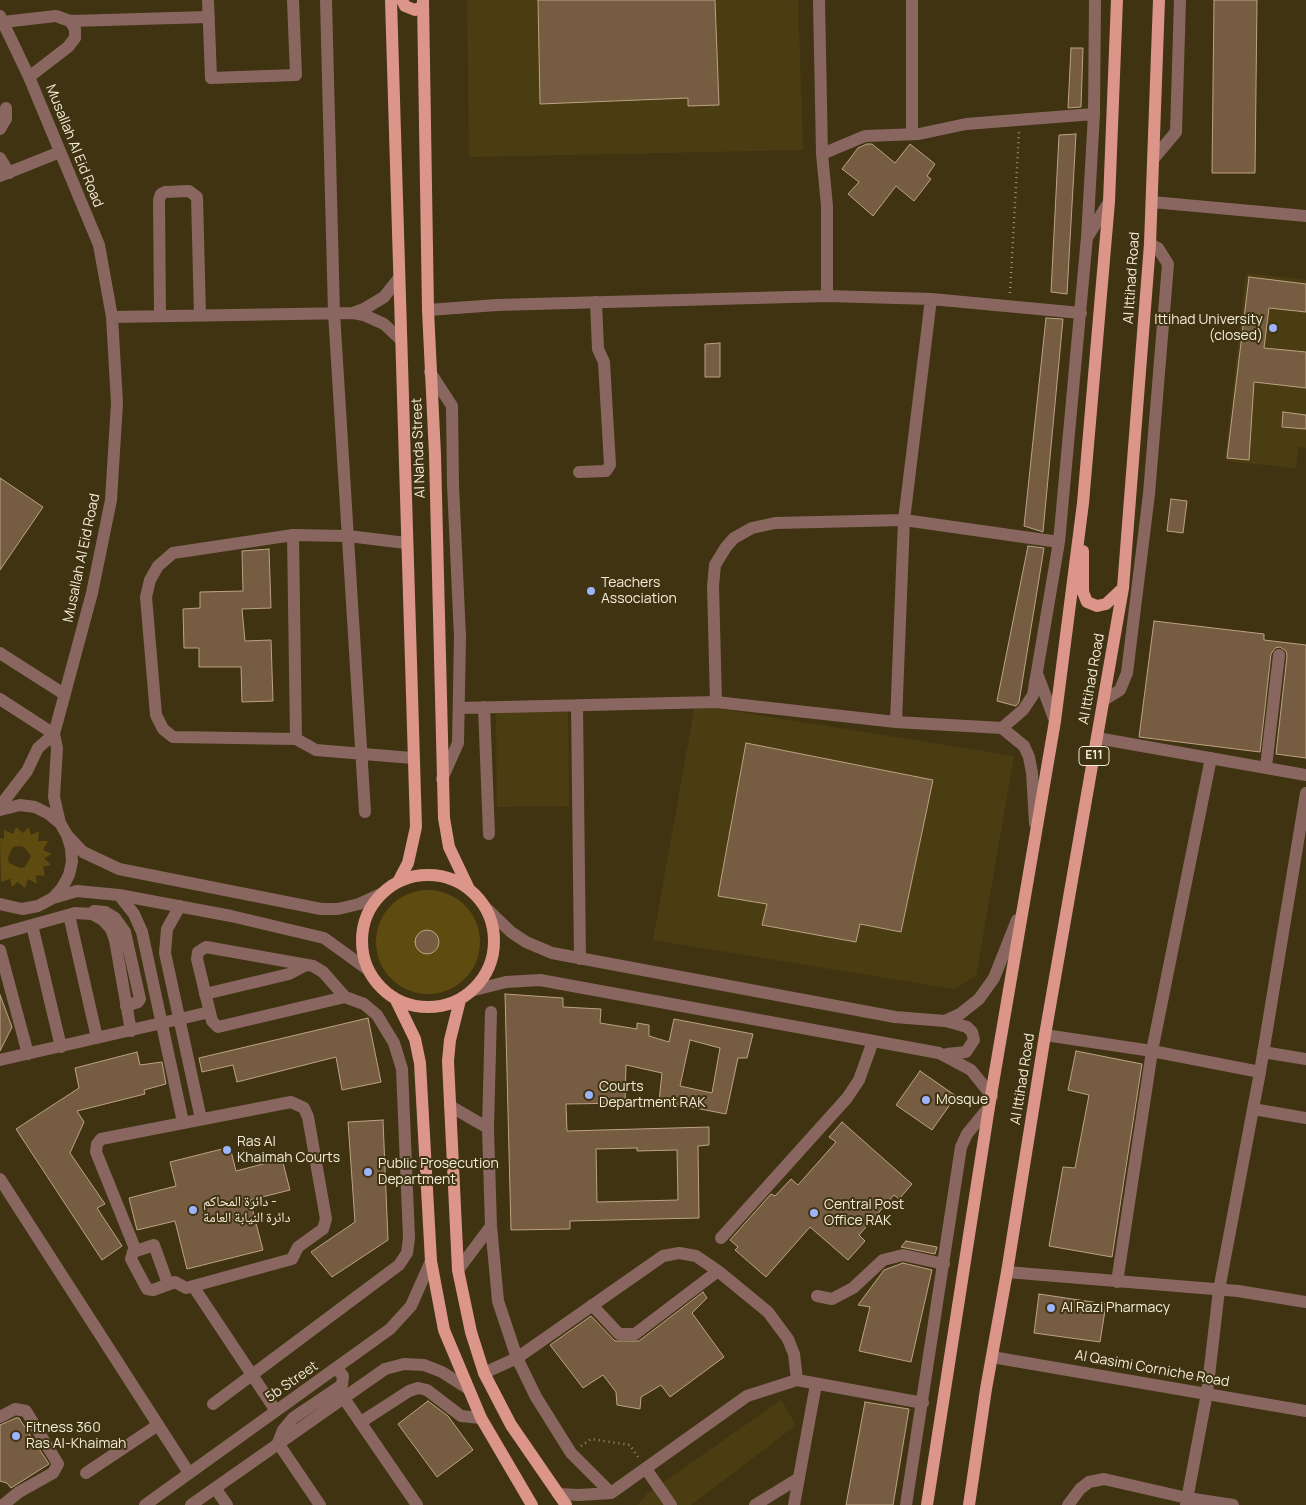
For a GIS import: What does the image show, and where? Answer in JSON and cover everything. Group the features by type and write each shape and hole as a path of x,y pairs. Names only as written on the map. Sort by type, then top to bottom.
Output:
{"main road":[{"name":"Al Nahda Street","path":"391,0 412,758 416,828 408,863 398,882"},
{"path":"402,0 405,6 415,10 423,3"},
{"name":"Al Ittihad Road","path":"927,1505 991,1101 1055,721 1083,503 1109,202 1117,0"},
{"name":"Al Ittihad Road","path":"969,1505 1045,1035 1123,588 1150,244 1159,0"},
{"name":"Al Nahda Street","path":"423,3 428,310 435,455 442,779 446,835 457,866 469,889"},
{"path":"1083,503 1084,592 1087,602 1097,606 1106,604 1123,588"},
{"path":"435,875 453,880 469,889 485,907 493,928 494,950 487,972 474,990 460,1000 445,1006 428,1008 412,1006 396,1000 379,987 367,969 362,949 362,929 369,910 381,894 398,882 416,876 435,875"},
{"path":"396,1000 415,1040 420,1063 431,1260 444,1330 481,1418 532,1505"},
{"path":"460,1000 450,1040 450,1106 458,1270 471,1332 484,1373 511,1425 566,1505"}],"street":[{"path":"208,0 211,78 296,75 293,0"},
{"path":"326,0 334,313 365,812"},
{"path":"819,0 822,154 827,206 827,296"},
{"path":"912,0 912,134"},
{"path":"1002,728 1023,710 1033,695 1038,676 1059,542 1087,237 1094,114 1095,0"},
{"path":"1154,158 1176,132 1180,0"},
{"path":"1,19 56,16 70,21 209,18"},
{"name":"Musallah Al Eid Road","path":"1,19 29,76 99,245 112,317 117,403 111,500 92,593 54,734 57,748 54,796 60,823"},
{"path":"29,76 68,47 74,38 75,29 70,21"},
{"path":"0,128 6,119 6,108"},
{"path":"822,154 865,136 912,134 966,124 1094,114"},
{"path":"0,158 4,174 60,152"},
{"path":"160,316 159,200 161,194 166,192 189,191 197,197 200,316"},
{"path":"1087,237 1109,202"},
{"path":"1152,202 1306,216"},
{"path":"1104,700 1120,690 1127,673 1155,434 1168,264 1158,248 1150,244"},
{"path":"353,313 384,297 399,278"},
{"path":"428,310 596,302 827,296 931,299 1081,313"},
{"path":"896,722 904,520 931,299"},
{"path":"578,472 606,471 610,465 604,362 598,349 596,302"},
{"path":"112,317 353,313 369,317 384,324 400,340"},
{"path":"430,372 452,406 453,485 460,637 458,743 442,779"},
{"path":"1136,433 1155,434"},
{"path":"716,702 713,586 715,565 726,546 734,538 752,528 774,523 904,520 1059,542"},
{"path":"293,535 296,739"},
{"path":"406,543 348,536 293,535 173,554 158,566 150,580 146,597 156,716 163,729 173,737 186,739 296,739 316,750 412,758"},
{"path":"0,654 64,694"},
{"path":"1266,768 1278,655"},
{"path":"1038,676 1055,721"},
{"path":"0,699 54,734 38,748 27,771 0,806"},
{"path":"460,708 716,702 896,722 1002,728 1024,746 1029,757 1032,773 1036,840"},
{"path":"577,705 580,959"},
{"path":"484,707 489,834"},
{"path":"1097,738 1306,774"},
{"path":"1117,1282 1152,1051 1210,758"},
{"path":"1187,1502 1206,1393 1219,1290 1260,1072 1306,793"},
{"path":"0,810 20,805 35,807 60,823 67,835 82,852 119,869 321,909 338,909 359,904 381,894"},
{"path":"53,898 62,888 70,868 71,848 67,835"},
{"path":"2,906 22,909 38,906 53,898 77,891 119,895 230,916 324,938 367,969"},
{"path":"119,895 134,914 142,932 183,1122"},
{"path":"945,1021 960,1014 979,999 994,978 1024,904"},
{"path":"180,906 167,929 164,945 201,1119"},
{"path":"474,990 506,982 540,980 939,1053 960,1055 966,1052 974,1040 972,1032 967,1027 945,1021 895,1017 580,959 552,952 526,942 511,932 485,907"},
{"path":"0,934 69,915 86,913 103,920 113,935 131,1031"},
{"path":"69,915 97,1038"},
{"path":"32,925 61,1047"},
{"path":"213,1404 394,1270 404,1260 409,1246 409,1238 404,1100 399,1057 387,1029 367,1006 345,997 323,972 306,965 202,948 198,952 197,959 213,1024 218,1027 345,997"},
{"path":"0,950 28,1054"},
{"path":"206,994 289,974 306,965"},
{"path":"0,1060 210,1012"},
{"path":"491,1012 488,1128 490,1226 498,1301 516,1358 536,1397 571,1453 609,1499"},
{"path":"1045,1035 1152,1051 1260,1072"},
{"path":"721,1238 847,1098 859,1080 872,1041"},
{"path":"1263,1052 1306,1059"},
{"path":"906,1505 961,1147 967,1134 991,1101 971,1070 939,1053"},
{"path":"404,1100 422,1100"},
{"path":"136,1251 96,1152 97,1144 104,1137 291,1102 300,1104 308,1117 326,1223 323,1229 298,1247 292,1259 184,1288 175,1282 152,1290 144,1288 132,1259 132,1254 150,1245 155,1246 168,1284"},
{"path":"450,1106 488,1128"},
{"path":"1253,1109 1306,1118"},
{"path":"0,1179 189,1473"},
{"path":"458,1270 490,1226"},
{"path":"484,1373 516,1358 663,1256 679,1253 696,1256 718,1271 768,1312 788,1339 794,1354 797,1380"},
{"path":"816,1296 832,1299 852,1288 883,1260 903,1254 944,1264"},
{"name":"5b Street","path":"145,1505 386,1332 404,1314 418,1292 431,1260"},
{"path":"592,1305 619,1334 636,1334 718,1271"},
{"path":"1007,1272 1238,1291 1306,1302"},
{"path":"193,1286 276,1412"},
{"name":"Al Qasimi Corniche Road","path":"992,1357 1306,1411"},
{"path":"191,1505 376,1373 404,1364 434,1368 467,1388"},
{"path":"278,1443 283,1430 292,1418 342,1385 343,1376 337,1369"},
{"path":"558,1494 584,1495 609,1499 646,1469 747,1396 797,1380 923,1403"},
{"path":"794,1505 816,1384"},
{"path":"361,1422 409,1390 418,1388 426,1390 461,1416 481,1418"},
{"path":"343,1397 417,1505"},
{"path":"0,1417 15,1409 26,1411 58,1464 53,1473 19,1492 3,1505"},
{"path":"86,1473 158,1424"},
{"path":"278,1443 320,1505"},
{"path":"646,1469 671,1505"},
{"path":"755,1505 798,1478"},
{"path":"1068,1505 1073,1495 1084,1485 1104,1479 1187,1502 1233,1505"},
{"path":"215,1488 227,1505"}],"path":[{"path":"1010,306 1019,120"},
{"path":"571,1453 591,1439 630,1445 646,1469"}],"shaded area":[{"path":"467,0 798,0 803,150 469,157"},
{"name":"Ittihad University (closed)","path":"1246,273 1306,280 1306,448 1298,447 1296,468 1225,461"},
{"path":"695,705 1014,756 976,976 954,989 653,940"},
{"path":"496,709 568,709 569,806 497,807"},
{"path":"16,827 23,833 29,827 31,835 39,831 38,841 48,841 43,850 52,854 44,858 51,865 43,867 45,876 36,875 37,884 28,879 25,888 18,882 12,887 10,879 1,882 0,838 4,839 4,830 13,834","holes":["13,847 24,847 31,856 25,867 20,868 9,863 8,858"]},
{"path":"428,890 448,894 465,905 476,922 480,942 476,962 465,979 448,990 428,994 408,990 391,979 380,962 376,942 380,922 391,905 408,894"},
{"path":"781,1400 796,1425 691,1505 637,1505 648,1493"}],"building":[{"path":"538,0 715,0 719,105 688,106 688,98 540,104"},
{"path":"1214,0 1257,0 1255,173 1212,173"},
{"path":"1071,48 1083,48 1081,107 1068,108"},
{"path":"1076,134 1067,294 1051,292 1059,135"},
{"path":"872,144 895,163 910,144 935,164 927,176 931,179 914,201 896,186 873,216 848,194 859,182 842,169 858,148"},
{"path":"1249,277 1306,284 1306,312 1269,308 1264,348 1306,352 1306,388 1254,382 1249,460 1227,458"},
{"path":"1046,318 1063,319 1043,532 1024,526"},
{"path":"720,343 720,377 705,377 705,344"},
{"path":"1283,412 1306,415 1306,429 1282,427"},
{"path":"0,478 43,507 0,570"},
{"path":"1171,499 1187,501 1183,533 1167,531"},
{"path":"1028,546 1044,548 1019,702 1016,706 997,701"},
{"path":"269,549 271,608 242,609 245,641 271,640 273,701 242,702 241,667 199,667 199,648 184,648 183,609 200,608 200,592 243,591 242,551"},
{"path":"1154,621 1264,634 1264,640 1306,645 1306,758 1276,754 1287,656 1286,651 1280,647 1275,648 1271,654 1260,752 1139,737"},
{"path":"746,743 933,780 901,932 860,924 856,942 762,925 767,904 718,896"},
{"path":"427,930 432,931 438,937 438,947 432,953 427,954 422,953 416,947 415,942 416,937 422,931"},
{"path":"505,994 563,998 563,1007 601,1009 600,1023 637,1029 637,1023 649,1025 649,1036 669,1042 674,1019 753,1034 747,1058 738,1058 726,1114 659,1101 662,1073 626,1065 625,1103 566,1104 567,1131 709,1127 709,1145 698,1146 699,1218 570,1221 570,1229 511,1230","holes":["690,1040 720,1048 712,1093 680,1086","637,1148 637,1151 677,1150 678,1200 597,1202 596,1149"]},
{"path":"0,995 12,1027 0,1051"},
{"path":"368,1018 381,1082 342,1090 336,1057 237,1082 233,1065 202,1072 199,1058"},
{"path":"1076,1051 1142,1064 1112,1257 1049,1246 1063,1167 1075,1168 1089,1095 1068,1090"},
{"path":"137,1052 140,1065 162,1062 166,1084 144,1090 145,1094 77,1111 84,1122 70,1153 105,1204 97,1208 122,1246 102,1260 16,1129 79,1088 75,1068"},
{"name":"Mosque","path":"920,1071 956,1096 932,1130 896,1105"},
{"name":"Public Prosecution Department","path":"383,1120 388,1240 332,1277 311,1252 355,1222 348,1122"},
{"name":"Central Post Office RAK","path":"842,1122 912,1184 899,1199 894,1195 859,1235 865,1241 848,1260 810,1227 766,1277 735,1250 738,1247 730,1240 771,1194 775,1196 791,1179 798,1185 836,1142 829,1137"},
{"name":"دائرة المحاكم - دائرة النيابة العامة","path":"230,1147 236,1171 282,1159 290,1190 250,1200 263,1250 187,1269 175,1221 137,1230 129,1198 176,1186 170,1162"},
{"path":"906,1241 937,1247 935,1254 901,1247"},
{"path":"903,1263 932,1270 911,1362 859,1351 870,1307 858,1305 884,1270"},
{"path":"703,1292 707,1298 692,1313 724,1357 670,1397 661,1385 641,1397 640,1409 617,1405 616,1392 603,1375 583,1388 550,1345 591,1316 615,1341 639,1341"},
{"path":"1039,1294 1106,1304 1100,1342 1034,1333"},
{"path":"428,1401 448,1416 473,1450 437,1477 398,1424"},
{"path":"865,1402 909,1409 893,1505 846,1505"},
{"path":"19,1418 49,1464 11,1488 7,1483 0,1481 0,1425"}],"place":[{"name":"Ittihad University (closed)","path":"1273,328"},
{"name":"Teachers Association","path":"591,591"},
{"name":"Courts Department RAK","path":"589,1095"},
{"name":"Mosque","path":"926,1100"},
{"name":"Ras Al Khaimah Courts","path":"227,1150"},
{"name":"Public Prosecution Department","path":"368,1172"},
{"name":"دائرة المحاكم - دائرة النيابة العامة","path":"193,1210"},
{"name":"Central Post Office RAK","path":"814,1213"},
{"name":"Al Razi Pharmacy","path":"1051,1308"},
{"name":"Fitness 360 Ras Al-Khaimah","path":"16,1436"}]}
